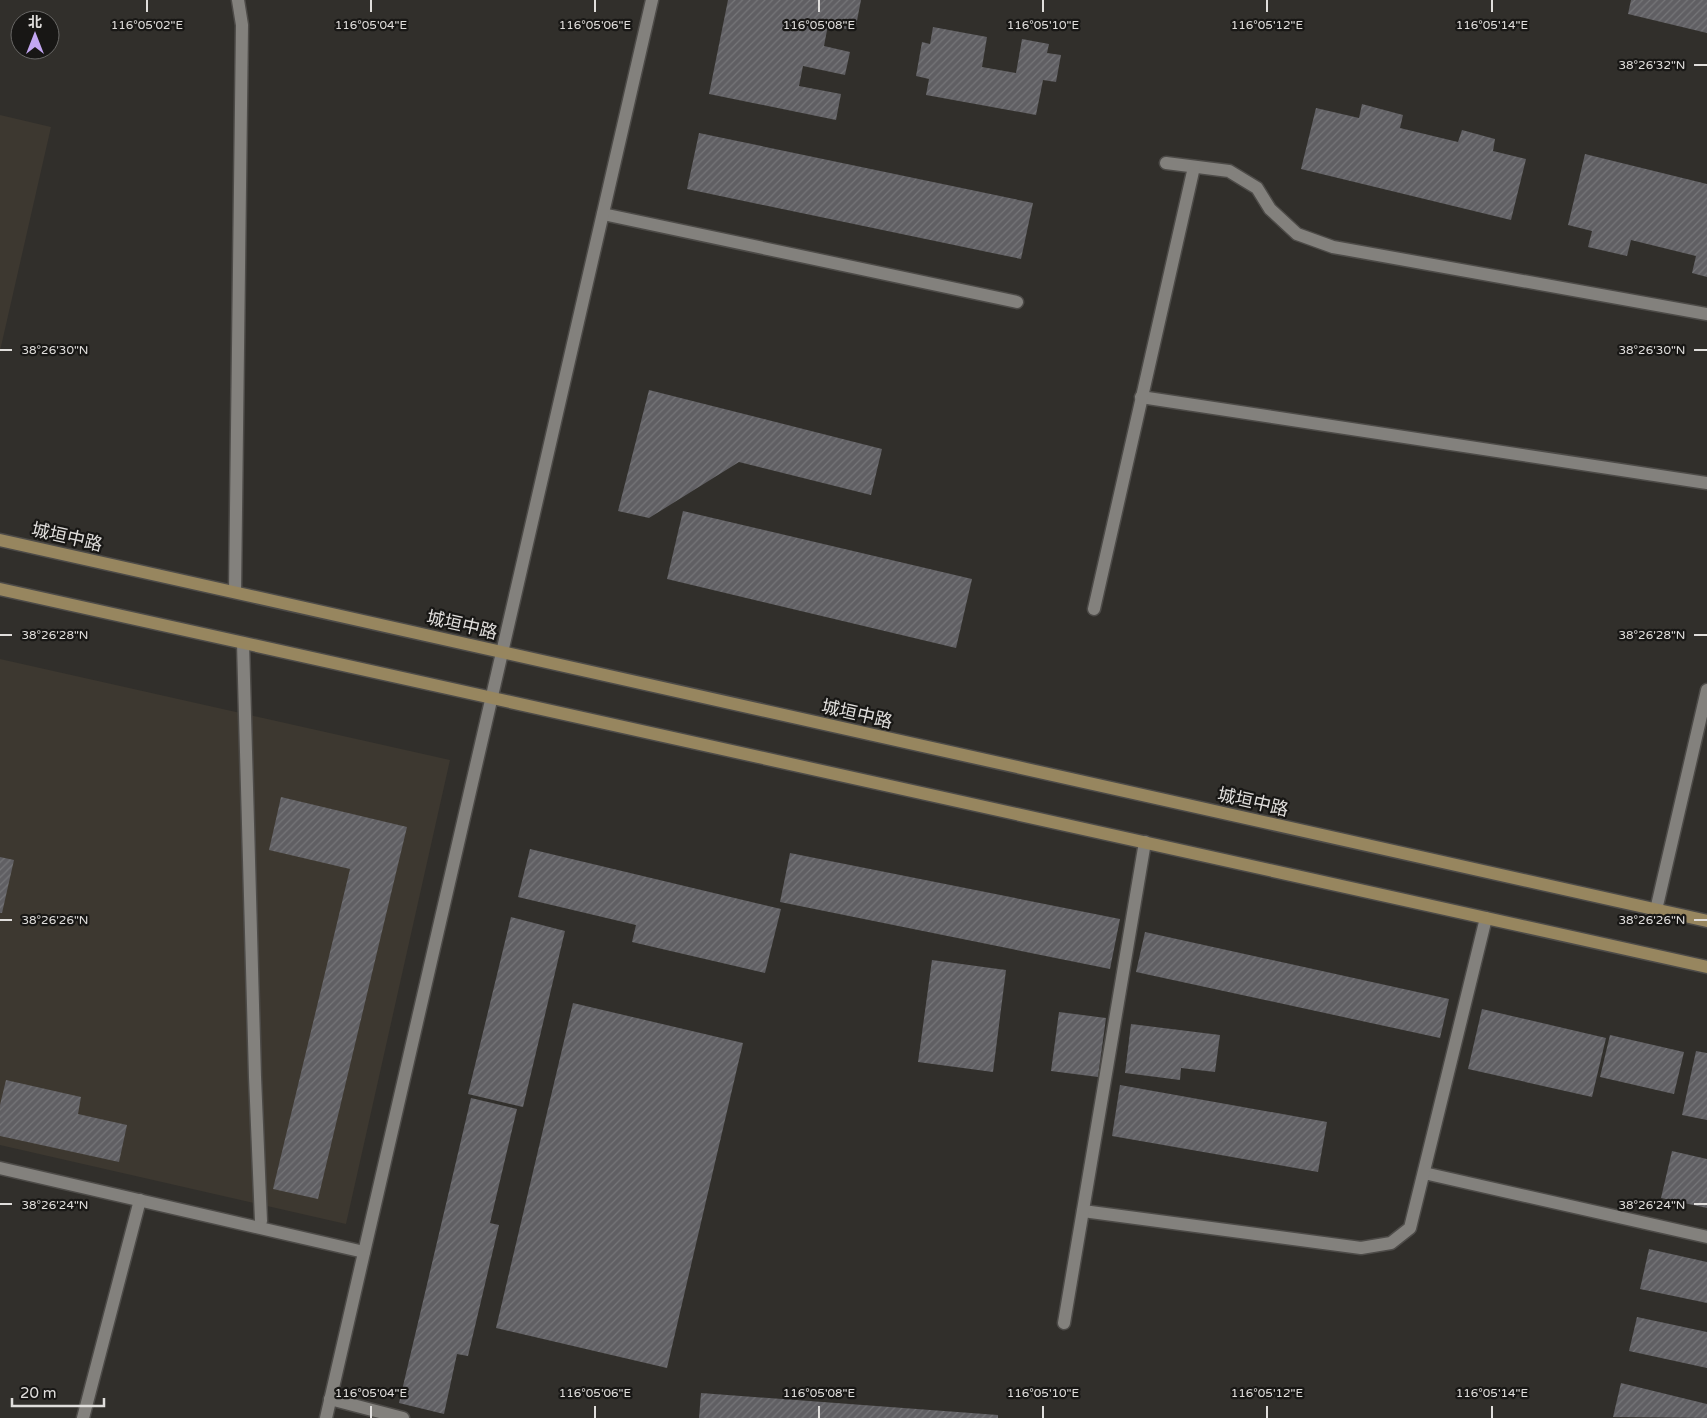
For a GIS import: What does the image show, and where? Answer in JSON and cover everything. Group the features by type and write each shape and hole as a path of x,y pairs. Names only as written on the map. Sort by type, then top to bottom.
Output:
{"main road":[{"name":"城垣中路","path":"0,540 1707,921"},
{"path":"0,589 1707,967"}],"street":[{"path":"235,592 242,25 238,0"},
{"path":"326,1418 652,0"},
{"path":"1166,163 1229,171 1257,188 1270,209 1298,234 1333,246 1707,314"},
{"path":"1094,609 1194,166"},
{"path":"602,214 1017,302"},
{"path":"1141,397 1707,483"},
{"path":"243,643 255,1077 261,1221"},
{"path":"1656,910 1707,690"},
{"path":"1064,1323 1145,842"},
{"path":"1083,1211 1361,1248 1391,1243 1410,1228 1486,918"},
{"path":"0,1168 364,1252"},
{"path":"1424,1173 1707,1237"},
{"path":"83,1418 140,1200"},
{"path":"330,1399 403,1418"}],"shaded area":[{"path":"0,115 51,127 0,351"},
{"path":"0,659 450,760 346,1224 0,1145"}],"building":[{"path":"728,0 861,0 855,31 828,25 824,46 850,52 845,75 803,66 799,86 841,94 836,120 709,94"},
{"path":"1631,0 1707,0 1707,33 1628,14"},
{"path":"933,27 987,37 982,67 1016,73 1022,39 1049,44 1047,53 1061,55 1056,82 1043,80 1036,115 926,95 929,79 916,76 922,42 930,44"},
{"path":"1362,104 1403,115 1400,128 1458,142 1462,130 1495,139 1493,151 1526,159 1511,220 1301,169 1316,108 1359,118"},
{"path":"699,133 1033,203 1021,259 687,189"},
{"path":"1585,154 1707,184 1707,277 1692,273 1696,256 1631,240 1627,256 1588,247 1592,231 1568,225"},
{"path":"649,390 882,449 871,495 739,462 649,518 618,511"},
{"path":"683,511 972,579 956,648 667,579"},
{"path":"281,797 407,827 318,1199 273,1189 350,869 269,850"},
{"path":"530,849 781,909 765,973 632,942 636,925 518,897"},
{"path":"790,853 1120,919 1110,969 780,902"},
{"path":"0,857 14,860 2,913 0,913"},
{"path":"511,917 565,931 523,1107 468,1094"},
{"path":"1145,932 1449,999 1440,1038 1136,972"},
{"path":"932,960 1006,970 993,1072 918,1062"},
{"path":"573,1003 743,1043 667,1368 496,1328"},
{"path":"1482,1009 1606,1038 1592,1097 1468,1069"},
{"path":"1059,1012 1106,1018 1098,1077 1051,1071"},
{"path":"1131,1024 1220,1035 1215,1072 1181,1068 1180,1080 1125,1073"},
{"path":"1610,1035 1684,1052 1674,1094 1600,1077"},
{"path":"1696,1051 1707,1053 1707,1120 1682,1115"},
{"path":"6,1080 81,1097 78,1114 127,1125 119,1162 0,1136 0,1105"},
{"path":"1120,1085 1327,1122 1318,1172 1112,1136"},
{"path":"471,1098 517,1109 490,1223 499,1225 468,1356 457,1354 444,1414 399,1403"},
{"path":"1672,1151 1707,1159 1707,1208 1661,1198"},
{"path":"1649,1249 1707,1262 1707,1303 1640,1289"},
{"path":"1637,1317 1707,1332 1707,1368 1629,1351"},
{"path":"1621,1383 1707,1404 1707,1418 1613,1417"},
{"path":"701,1393 998,1415 998,1418 699,1418"}]}
